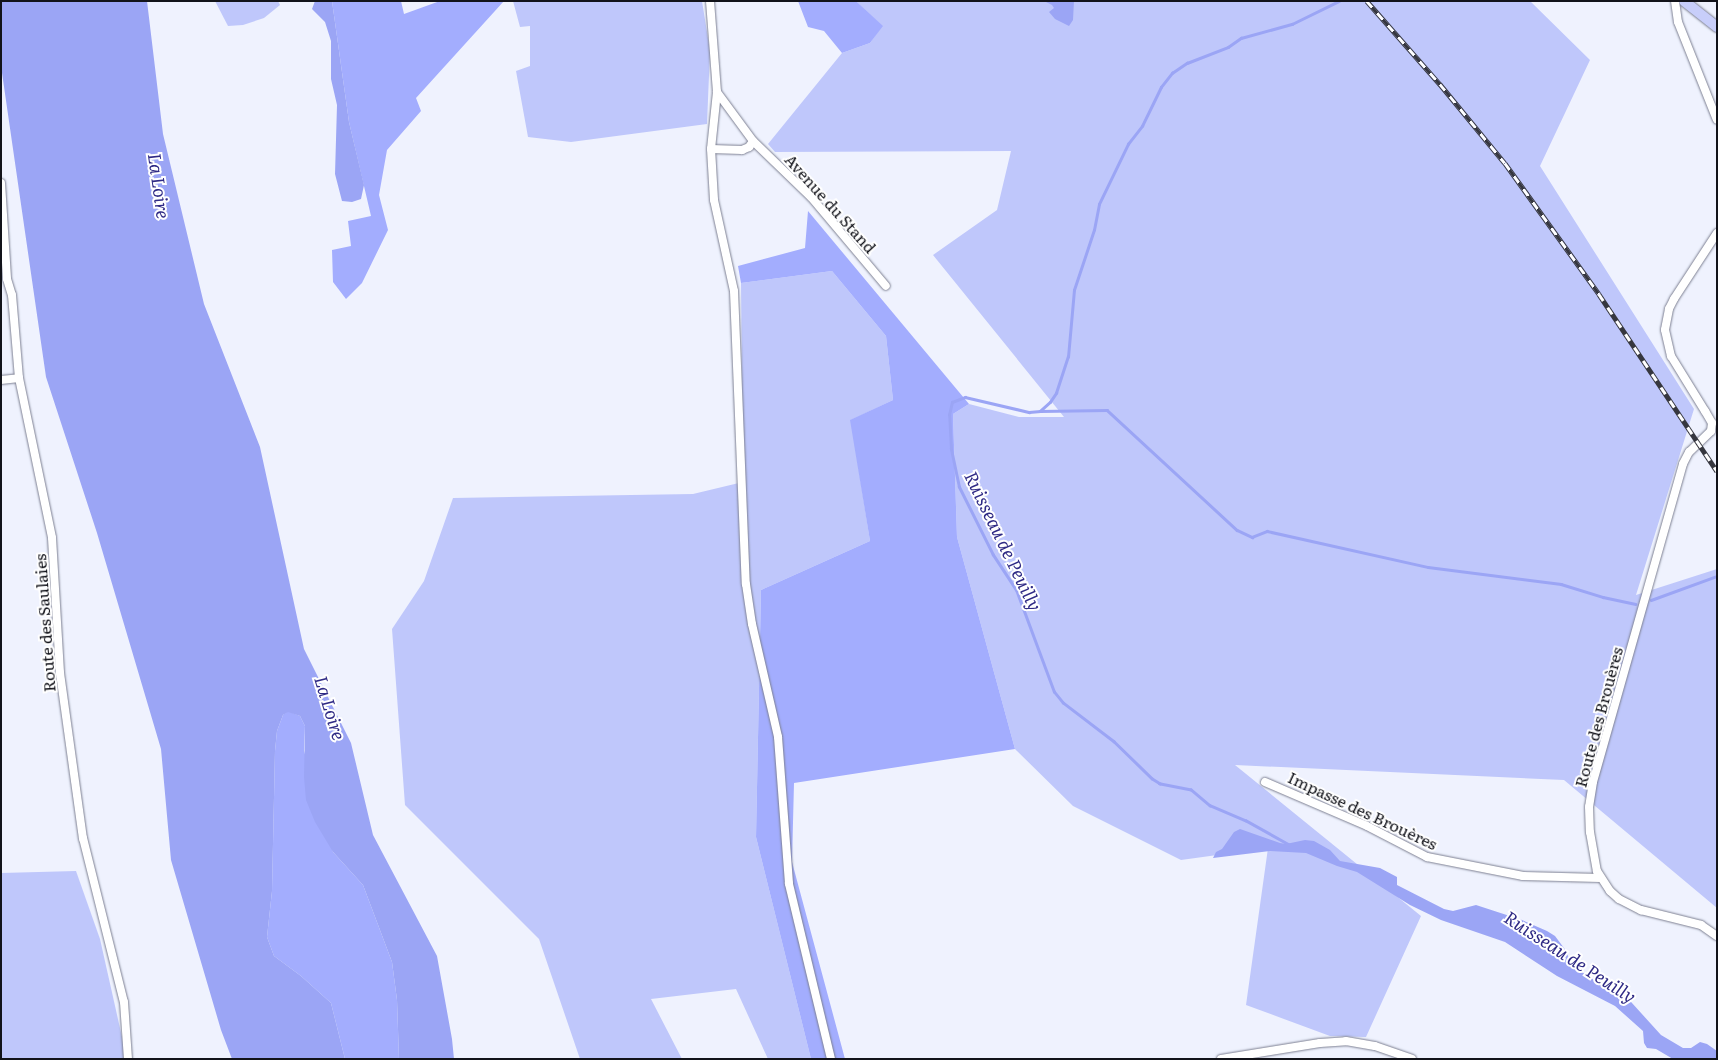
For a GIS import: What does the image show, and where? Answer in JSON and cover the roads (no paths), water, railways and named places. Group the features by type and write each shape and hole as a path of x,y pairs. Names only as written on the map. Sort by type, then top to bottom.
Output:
{"main road":[{"path":"1684,1 1717,27"}],"street":[{"path":"710,1 717,92 711,149 714,200 734,291 746,584 752,624 778,737 789,884 831,1059"},
{"path":"1675,1 1678,22 1717,120"},
{"name":"Avenue du Stand","path":"717,92 753,141 811,197 886,286"},
{"path":"711,149 742,150 749,147 753,141"},
{"name":"Route des Saulaies","path":"1,183 7,279 12,295 19,378 52,538 60,673 83,838 124,1002 128,1059"},
{"name":"Route des Brouères","path":"1717,233 1674,299 1667,320 1665,339 1670,356 1712,424 1708,436 1689,452 1683,464 1593,782 1589,807 1594,862 1600,878 1619,899 1653,914 1701,925 1717,936"},
{"path":"1,380 19,378"},
{"name":"Impasse des Brouères","path":"1265,782 1368,826 1427,857 1523,876 1600,878"},
{"path":"1221,1059 1320,1043 1346,1041 1375,1046 1412,1059"}],"water":[{"name":"La Loire","path":"1,1 147,1 163,134 204,304 260,447 304,649 351,743 373,835 437,956 454,1059 399,1059 397,1000 392,962 363,885 333,852 315,822 306,800 304,777 305,726 300,716 288,712 283,715 277,731 275,751 272,891 267,937 274,956 301,976 331,1003 345,1059 232,1059 221,1030 171,860 161,749 97,533 46,377 1,66"},
{"path":"315,1 332,1 349,122 364,185 361,199 352,202 342,201 335,174 337,105 331,79 331,41 325,22 312,9"},
{"path":"1044,1 1074,1 1073,20 1069,26 1055,19 1049,12 1054,8"},
{"path":"1240,829 1286,844 1305,840 1314,841 1330,850 1340,861 1380,868 1397,877 1397,885 1444,909 1453,911 1476,905 1522,920 1547,931 1555,936 1564,948 1573,966 1600,984 1622,992 1661,1035 1683,1048 1691,1048 1700,1042 1707,1044 1717,1051 1717,1059 1673,1059 1656,1049 1647,1048 1644,1043 1643,1031 1615,1006 1557,976 1505,942 1441,920 1410,905 1357,872 1306,853 1270,851 1213,858 1234,832"}],"waterway":[{"name":"Ruisseau de Peuilly","path":"1289,845 1246,821 1210,806 1191,790 1160,784 1152,779 1114,742 1063,703 1054,692 1016,590 993,555 959,487 951,449 949,415 952,402 965,397 1029,412 1040,411 1056,393 1068,357 1074,290 1094,230 1099,204 1128,144 1142,126 1161,87 1172,73 1187,63 1228,47 1241,38 1292,24 1339,1"},
{"path":"1040,411 1107,410 1237,530 1252,537 1267,531 1428,567 1561,584 1603,597 1635,604"},
{"path":"1651,600 1717,576"}],"railway":[{"path":"1367,1 1440,84 1505,163 1599,294 1717,471"}]}
